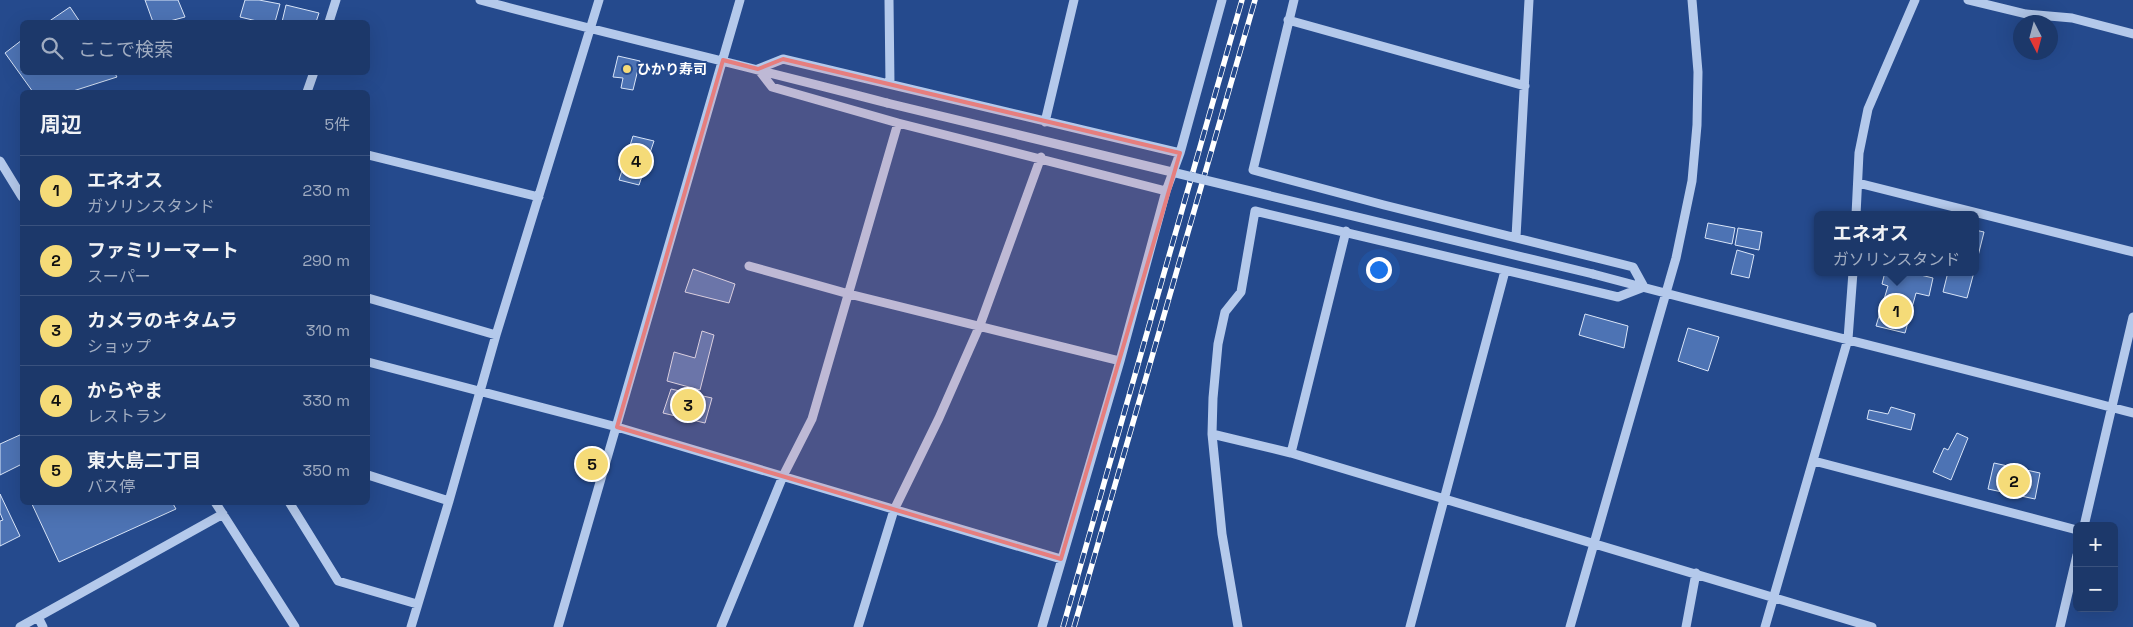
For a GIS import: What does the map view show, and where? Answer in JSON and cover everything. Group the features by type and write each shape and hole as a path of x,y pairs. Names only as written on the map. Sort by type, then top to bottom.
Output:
{"street":[{"path":"330,20 336,0"},
{"path":"480,0 590,30 723,60 887,103 1593,274 2133,413"},
{"path":"411,627 450,501 496,335 599,0"},
{"path":"558,627 740,0"},
{"path":"889,0 890,84"},
{"path":"1045,122 1074,0"},
{"path":"1042,627 1120,361 1166,190 1180,153 1222,0"},
{"path":"1294,0 1253,170 1384,205 1633,267 1644,287"},
{"path":"1516,237 1529,0"},
{"path":"1570,627 1676,258 1692,181 1698,72 1692,0"},
{"path":"1856,211 1859,152 1868,109 1915,0"},
{"path":"1968,0 2026,14 2072,18 2133,34"},
{"path":"1288,20 1525,86"},
{"path":"758,69 783,59 1180,153"},
{"path":"758,69 772,87 898,122 1166,190"},
{"path":"308,90 313,75"},
{"path":"721,627 783,476 812,419 898,122"},
{"path":"370,155 539,197"},
{"path":"858,627 894,510 939,418 980,325 1041,157"},
{"path":"0,161 19,183"},
{"path":"1858,183 1970,211"},
{"path":"1238,627 1222,534 1212,434 1218,344 1225,312 1241,292 1255,211 1346,231 1618,297 1644,287"},
{"path":"1979,213 2133,252"},
{"path":"1291,453 1346,231"},
{"path":"749,266 849,294 1120,361"},
{"path":"1410,627 1505,271"},
{"path":"1765,627 1848,339 1852,276"},
{"path":"370,299 496,335"},
{"path":"2085,522 2133,317"},
{"path":"370,362 617,427 1061,559"},
{"path":"1212,434 1291,453 1872,627"},
{"path":"1814,461 2073,529"},
{"path":"370,476 450,501"},
{"path":"217,505 293,627"},
{"path":"291,505 338,581 417,604"},
{"path":"20,627 223,514"},
{"path":"2060,627 2074,567"},
{"path":"1686,627 1696,573"},
{"path":"38,617 43,627"}],"highlighted area":[{"path":"783,59 1180,153 1061,559 617,427 723,60 758,69"}],"building":[{"path":"145,0 178,0 185,17 174,20 152,20"},
{"path":"245,0 259,0 280,4 276,20 253,20 240,17"},
{"path":"286,5 319,13 317,20 282,20"},
{"path":"70,7 79,20 51,20"},
{"path":"20,42 20,74 5,53"},
{"name":"ひかり寿司","path":"618,56 640,61 633,90 621,88 623,78 613,77"},
{"path":"21,75 116,75 117,77 76,90 32,90"},
{"path":"633,136 654,141 639,185 619,180"},
{"path":"1708,223 1735,228 1732,244 1705,238"},
{"path":"1738,228 1762,232 1759,250 1735,245"},
{"path":"1979,231 1984,232 1979,252"},
{"path":"1737,250 1754,255 1749,278 1731,274"},
{"path":"693,269 735,284 729,303 685,292"},
{"path":"1884,276 1925,276 1933,278 1929,296 1916,293 1905,333 1876,326 1888,286 1882,284"},
{"path":"1947,276 1973,276 1967,298 1943,292"},
{"path":"1585,314 1628,326 1624,348 1579,335"},
{"path":"1688,328 1719,337 1708,371 1678,361"},
{"path":"702,331 714,335 700,390 667,381 674,352 695,358"},
{"path":"671,389 712,398 705,423 663,413"},
{"path":"1891,407 1915,414 1911,430 1867,419 1869,410 1888,414"},
{"path":"1957,433 1968,438 1951,480 1933,472 1944,448 1948,450"},
{"path":"20,435 20,465 0,475 0,444"},
{"path":"1994,463 2040,473 2035,499 1988,489"},
{"path":"0,494 20,536 0,546 0,521 3,520 0,513"},
{"path":"32,505 174,505 176,509 59,562"}],"railway":[{"path":"1063,627 1242,0"},
{"path":"1074,627 1255,0"}],"place":[{"name":"ひかり寿司","path":"627,69"},
{"name":"からやま","path":"636,161"},
{"name":"エネオス","path":"1896,311"},
{"name":"カメラのキタムラ","path":"688,405"},
{"name":"東大島二丁目","path":"592,464"},
{"name":"ファミリーマート","path":"2014,481"}]}
